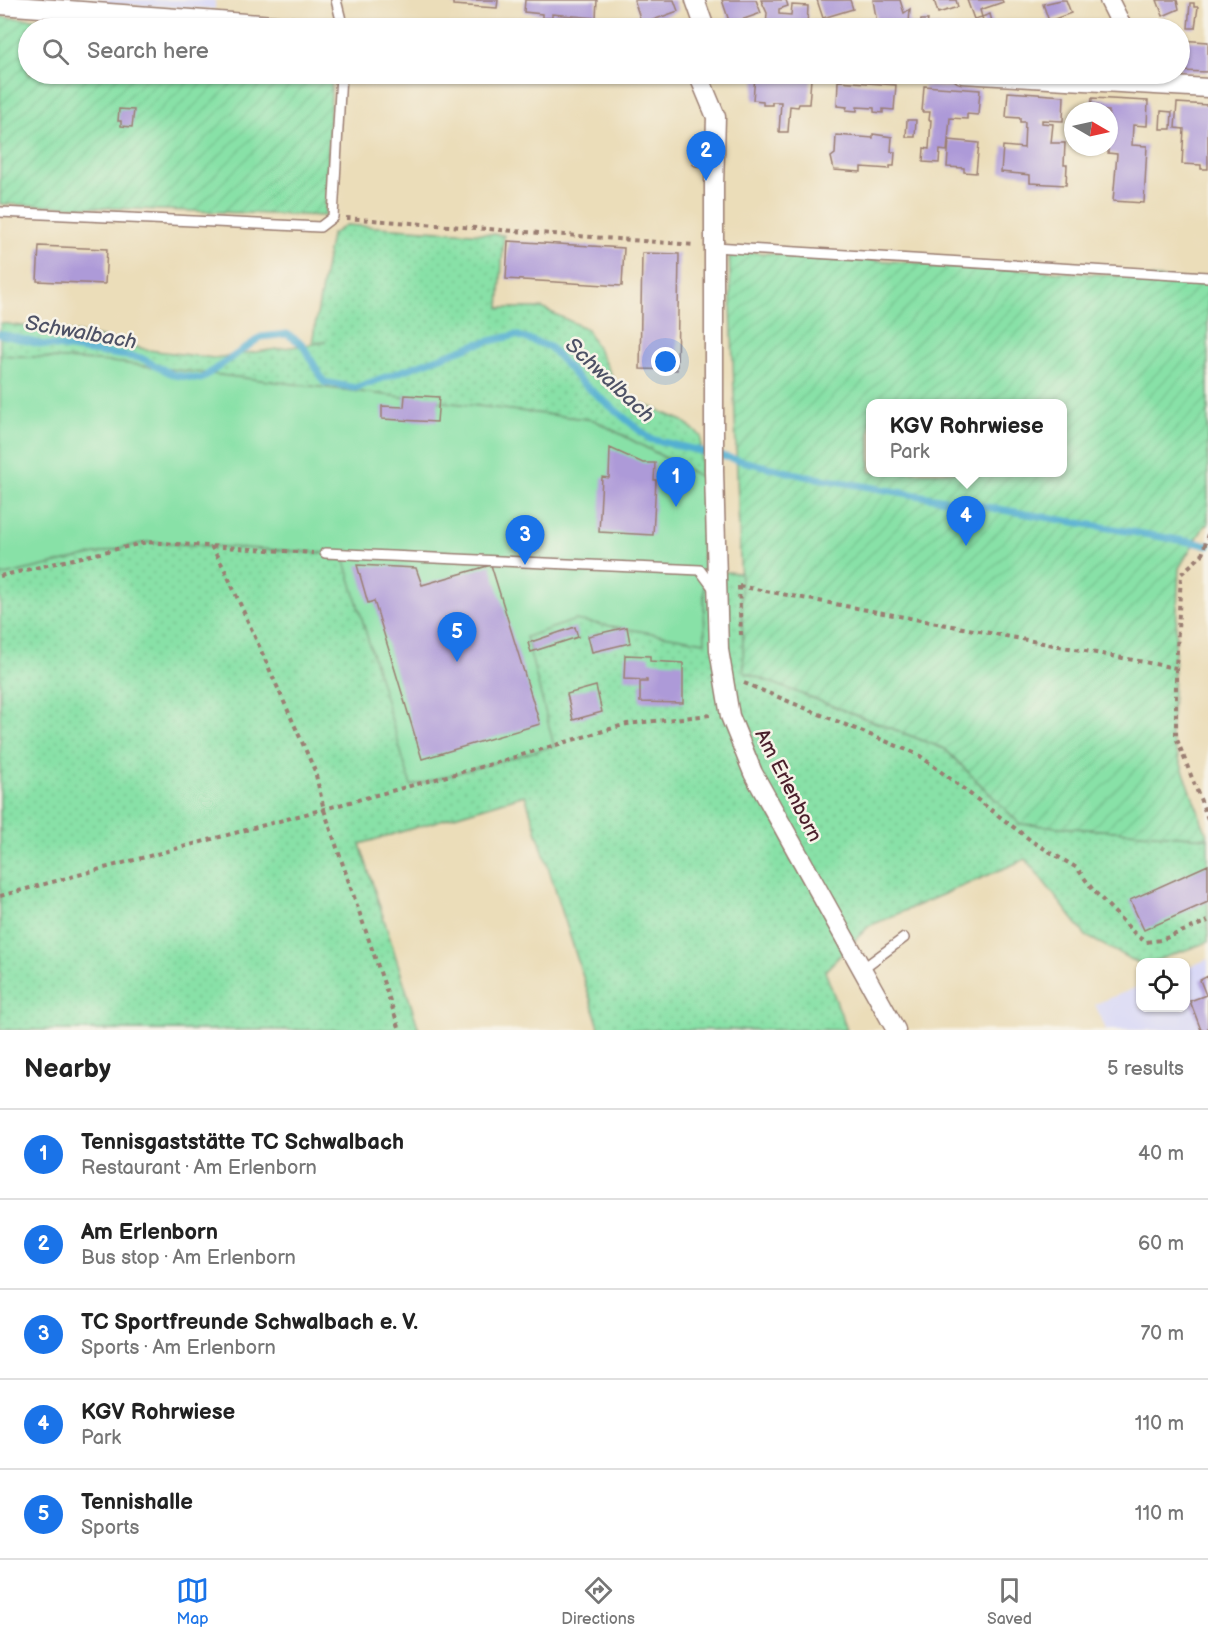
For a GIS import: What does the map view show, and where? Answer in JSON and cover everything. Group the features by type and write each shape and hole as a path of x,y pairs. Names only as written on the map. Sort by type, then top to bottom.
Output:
{"street":[{"path":"695,0 701,18"},
{"path":"1109,0 1118,18"},
{"path":"0,5 177,18"},
{"name":"Am Erlenborn","path":"702,84 716,117 706,162 715,247 714,471 719,650 730,716 753,773 896,1030"},
{"path":"1181,84 1208,88"}],"lane":[{"path":"336,0 340,18"},
{"path":"0,212 320,227 333,217 341,84"},
{"path":"715,247 1208,277"},
{"path":"326,554 700,570 717,594"},
{"path":"862,969 904,938"}],"path":[{"path":"333,217 715,247"},
{"path":"1208,534 1202,555 1181,574 1176,668 1176,737 1208,819"},
{"path":"0,576 147,542 326,554"},
{"path":"211,546 224,567 315,771 324,810 400,1030"},
{"path":"741,639 739,586 1176,668"},
{"path":"741,682 919,755 1034,842 1077,868 1093,890 1137,936 1146,942 1161,940 1208,921"},
{"path":"0,896 324,810 627,724 709,715"}],"shaded area":[{"path":"31,0 215,0 215,9"},
{"path":"1208,959 1208,1030 1106,1030 1095,1004 1136,988 1136,1012 1190,1012 1190,966"}],"green space":[{"path":"0,17 18,18 18,84 332,84 325,216 0,204"},
{"path":"346,225 504,235 499,308 542,308 587,329 622,395 683,421 701,436 701,477 594,420 111,362 0,355 0,323 91,335 148,350 214,358 326,342 312,343 331,235"},
{"path":"729,251 1208,281 1208,525 1205,525 1179,568 1171,737 1208,838 1020,824 945,749 744,672"},
{"path":"0,355 111,362 594,420 701,477 705,642 575,620 526,637 554,746 411,786 343,554 147,542 0,576"},
{"path":"147,542 741,573 745,672 945,749 1020,824 1208,838 1208,942 1163,958 1136,958 1136,962 1086,936 1026,859 869,926 825,971 847,1030 600,1030 525,795 360,844 419,1030 0,1030 0,576"}],"building":[{"path":"453,0 498,0 497,8 453,5"},
{"path":"525,0 597,0 596,18 552,14 552,18 542,18 542,14 524,12"},
{"path":"634,0 674,0 678,11 659,18 640,18"},
{"path":"722,0 756,0 761,13 747,18 728,18"},
{"path":"761,0 786,0 788,6 779,9 779,14 791,15 792,5 808,6 807,18 767,18 767,13"},
{"path":"817,0 850,0 853,9 823,18"},
{"path":"873,0 900,0 904,13 910,9 909,18 876,18"},
{"path":"934,0 956,0 958,7 938,13"},
{"path":"967,0 1002,0 1003,2 980,10 982,17 974,18"},
{"path":"1066,0 1071,13 1057,18 1048,18 1043,4"},
{"path":"1157,0 1177,0 1179,9 1163,16"},
{"path":"1190,3 1194,3 1194,7 1198,7 1195,28 1190,28"},
{"path":"1190,41 1208,42 1208,72 1190,71"},
{"path":"754,84 811,84 809,104 799,104 798,107 790,106 788,132 779,132 781,102 763,105 763,101 753,100"},
{"path":"838,84 896,85 894,110 883,109 883,113 874,112 874,108 857,107 857,111 837,106"},
{"path":"924,86 980,90 978,115 967,114 967,119 950,118 947,151 940,150 939,163 923,162 924,148 929,149 931,120 929,120 930,112 922,112"},
{"path":"1008,92 1064,96 1063,121 1042,120 1042,123 1053,124 1051,143 1064,143 1064,165 1067,165 1066,185 1030,183 1030,175 1001,172 1003,146 1024,148 1025,122 1020,122 1020,118 1006,117"},
{"path":"1092,98 1148,101 1147,126 1133,125 1132,145 1147,146 1144,203 1113,201 1118,156 1118,102 1092,102"},
{"path":"1177,103 1208,105 1208,169 1201,169 1201,165 1182,164 1184,129 1175,128"},
{"path":"119,109 134,110 132,127 121,126 121,121 118,121"},
{"path":"1161,111 1172,112 1171,129 1160,129"},
{"path":"907,120 916,120 915,137 906,137"},
{"path":"873,134 892,137 891,152 895,152 894,166 890,166 890,169 861,167 861,172 834,170 831,157 835,154 836,135 873,138"},
{"path":"949,140 979,143 976,173 964,172 964,168 947,167"},
{"path":"508,241 624,248 622,286 506,279"},
{"path":"39,246 107,249 105,284 37,281"},
{"path":"642,253 679,254 677,370 640,369"},
{"path":"405,395 439,397 437,422 382,419 382,406 404,407"},
{"path":"610,448 643,463 655,463 653,535 599,532 602,477 609,478"},
{"path":"357,565 416,568 422,585 491,565 540,724 422,759 374,601 368,603"},
{"path":"575,627 578,637 531,652 528,643"},
{"path":"627,627 630,643 592,652 588,636"},
{"path":"625,655 650,656 650,661 683,663 683,703 640,702 640,682 647,682 647,680 624,679"},
{"path":"596,686 602,712 573,720 567,694"},
{"path":"1208,865 1208,902 1144,930 1130,900"},
{"path":"1208,976 1208,1030 1201,1030 1190,1001 1206,995 1200,980"}],"waterway":[{"name":"Schwalbach","path":"0,334 40,344 141,358 174,375 201,379 261,337 287,334 302,344 324,382 355,388 477,344 516,335 550,347 580,381 650,439 805,476 1208,545"}],"place":[{"name":"Am Erlenborn","path":"706,181"},
{"name":"Tennisgaststätte TC Schwalbach","path":"676,507"},
{"name":"KGV Rohrwiese","path":"966,546"},
{"name":"TC Sportfreunde Schwalbach e. V.","path":"525,565"},
{"name":"Tennishalle","path":"457,662"}]}
